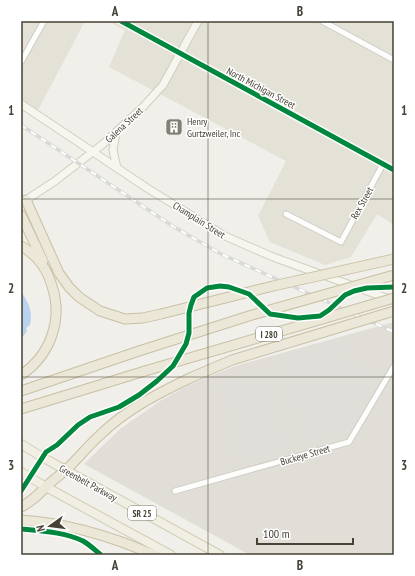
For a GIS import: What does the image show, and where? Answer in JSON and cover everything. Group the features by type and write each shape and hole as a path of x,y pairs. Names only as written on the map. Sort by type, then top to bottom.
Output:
{"highway":[{"path":"24,202 59,273 69,287 79,297 100,311 125,319 143,318 161,314 273,286 394,259"},
{"path":"21,215 47,271 55,295 57,307 55,325 50,342 44,352 29,369 21,375"},
{"path":"21,246 35,255 47,271"},
{"name":"I 280","path":"21,391 252,315 394,275"},
{"name":"I 280","path":"21,409 145,371 394,299"},
{"path":"21,507 34,500 90,444 124,415 153,395 232,360 394,311"},
{"path":"21,520 50,523 76,528 105,536 154,555"}],"main road":[{"name":"Galena Street","path":"24,202 55,181 116,134 157,92 198,21"},
{"name":"Champlain Street","path":"21,104 225,236 320,275 394,299"},
{"path":"116,134 113,150 118,168"},
{"name":"Greenbelt Parkway","path":"21,444 65,470 220,555"},
{"name":"SR 25","path":"21,472 171,555"}],"street":[{"path":"21,62 44,21"},
{"name":"North Michigan Street","path":"121,21 394,170"},
{"path":"322,21 394,60"},
{"name":"Rex Street","path":"286,214 341,242 383,164"},
{"name":"Buckeye Street","path":"175,491 349,442 394,366"}],"shaded area":[{"path":"21,21 85,21 37,112 21,102"},
{"path":"108,21 394,21 394,225 377,214 351,257 325,265 270,242 258,216 286,161 109,67 125,30"},
{"path":"394,322 394,555 250,555 84,464 120,429 160,401 189,385 235,366"},
{"path":"335,340 353,345 347,357 380,374 348,433 299,446 278,357"},
{"path":"271,369 290,448 239,462 220,382"}],"water":[{"path":"21,292 31,312 31,321 30,325 26,328 27,331 21,339"}],"railway":[{"path":"21,125 174,227 221,254 394,332"}],"cycle path":[{"path":"121,21 394,170"},
{"path":"21,491 46,452 57,445 78,425 90,417 119,407 139,395 173,366 186,344 189,333 189,313 194,297 207,288 220,286 229,287 249,294 270,314 298,318 320,316 345,295 354,291 367,288 394,287"},
{"path":"21,529 53,532 76,538 86,543 101,555"}],"place":[{"name":"Henry Gurtzweiler, Inc","path":"174,127"}]}
